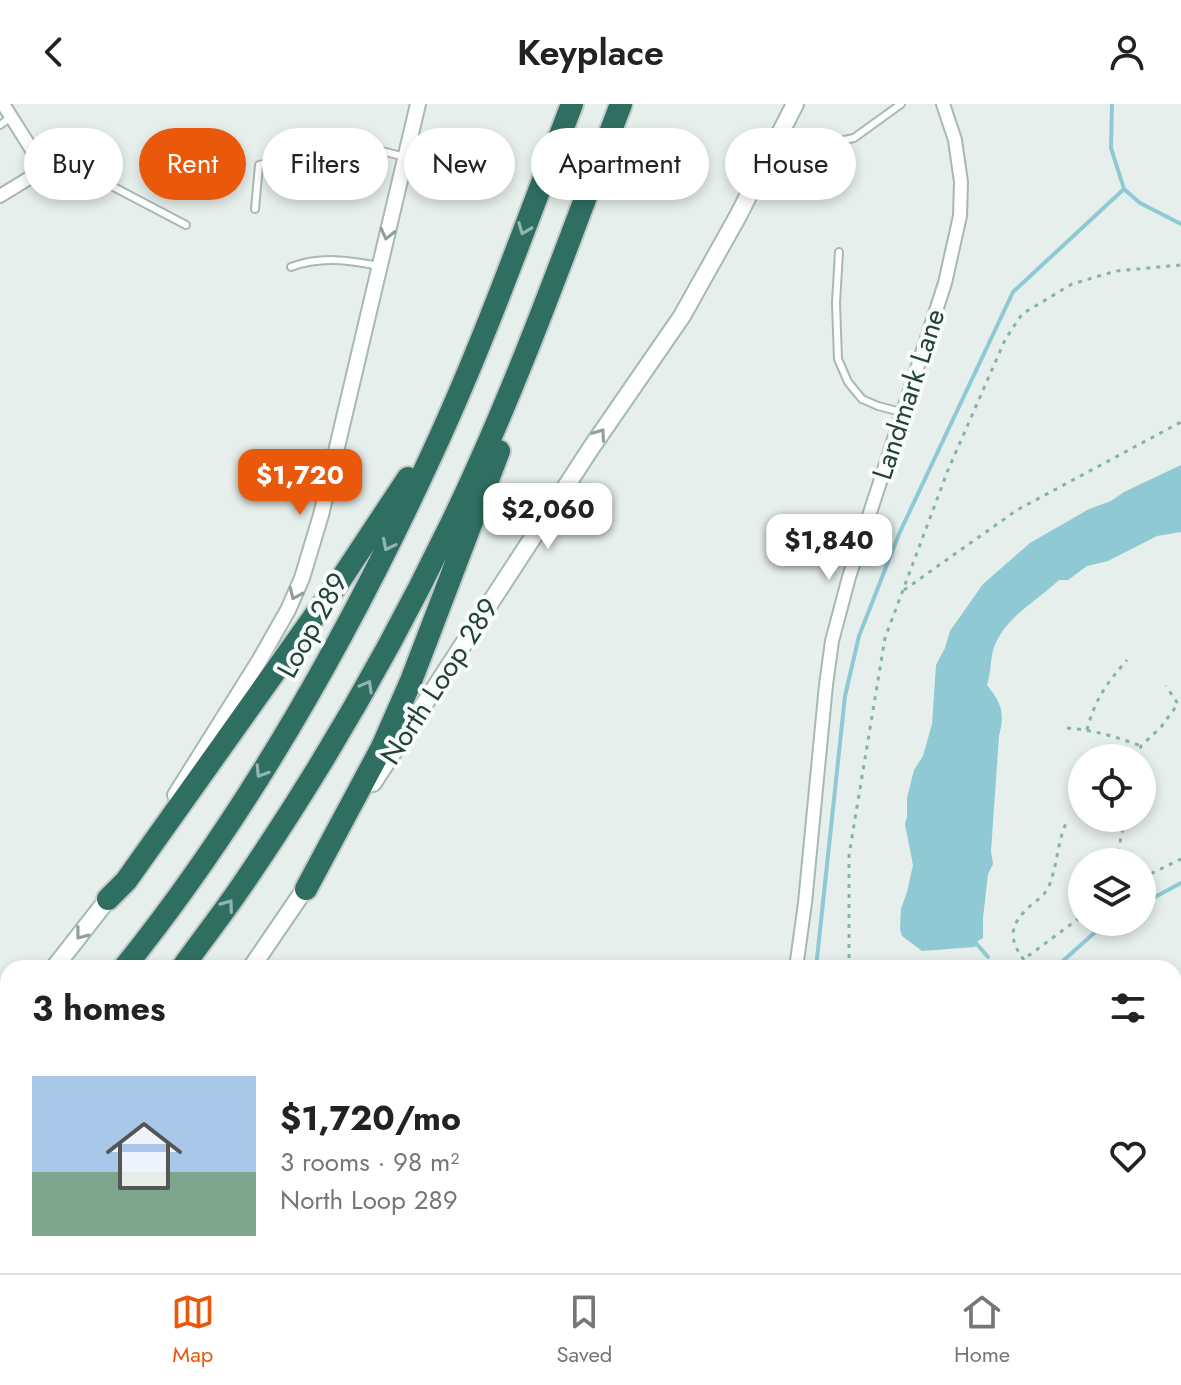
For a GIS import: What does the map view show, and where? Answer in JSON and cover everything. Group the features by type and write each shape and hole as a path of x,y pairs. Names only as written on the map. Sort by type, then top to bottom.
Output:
{"highway":[{"name":"Loop 289","path":"130,960 195,872 283,737 326,663 401,519 467,372 572,104"},
{"path":"188,960 262,855 325,758 423,581 483,456 621,104"},
{"path":"306,889 382,747 411,681 506,431 552,283"},
{"path":"108,899 126,881 343,576 412,472 467,372"}],"main road":[{"name":"North Loop 289","path":"783,128 795,104"},
{"name":"North Loop 289","path":"257,960 306,889 591,448 682,316 746,200"},
{"path":"60,960 108,899"}],"street":[{"path":"3,104 6,121 24,144"},
{"path":"412,128 418,104"},
{"name":"Landmark Lane","path":"797,960 832,641 901,412 945,283 960,216 961,182 955,140 943,104"},
{"path":"108,899 259,661 302,578 321,515 404,161"},
{"path":"0,196 24,181"}],"lane":[{"path":"856,137 901,104"},
{"path":"255,209 259,165 324,149 374,149 404,157"},
{"path":"123,192 186,225"},
{"path":"839,252 836,303 838,359 848,382 862,399 901,412"},
{"path":"291,267 306,262 345,260 379,266"}],"path":[{"path":"849,960 849,855 885,638 948,470 1005,340 1022,314 1072,284 1116,271 1181,265"},
{"path":"902,591 1017,510 1181,422"},
{"path":"1087,730 1093,706 1127,660"},
{"path":"1143,744 1178,704 1166,686"},
{"path":"1067,728 1111,735 1136,744"},
{"path":"1068,819 1062,830 1048,890 1023,912 1014,927 1013,945 1023,960 1068,926"},
{"path":"1156,871 1181,859"}],"water":[{"path":"1181,465 1181,532 1157,536 1108,561 1087,566 1068,580 1059,580 1014,618 999,636 987,685 999,703 1002,721 991,851 993,864 988,874 983,938 975,947 922,951 902,936 900,929 901,909 913,865 905,824 907,798 932,724 936,665 950,631 983,584 1030,543 1089,509"}],"waterway":[{"path":"1112,104 1111,148 1124,189 1140,203 1181,224"},
{"path":"817,960 845,696 859,636 899,534 1013,292 1124,189"},
{"path":"1156,896 1181,883"},
{"path":"1064,960 1091,936"},
{"path":"974,941 988,957"}]}
